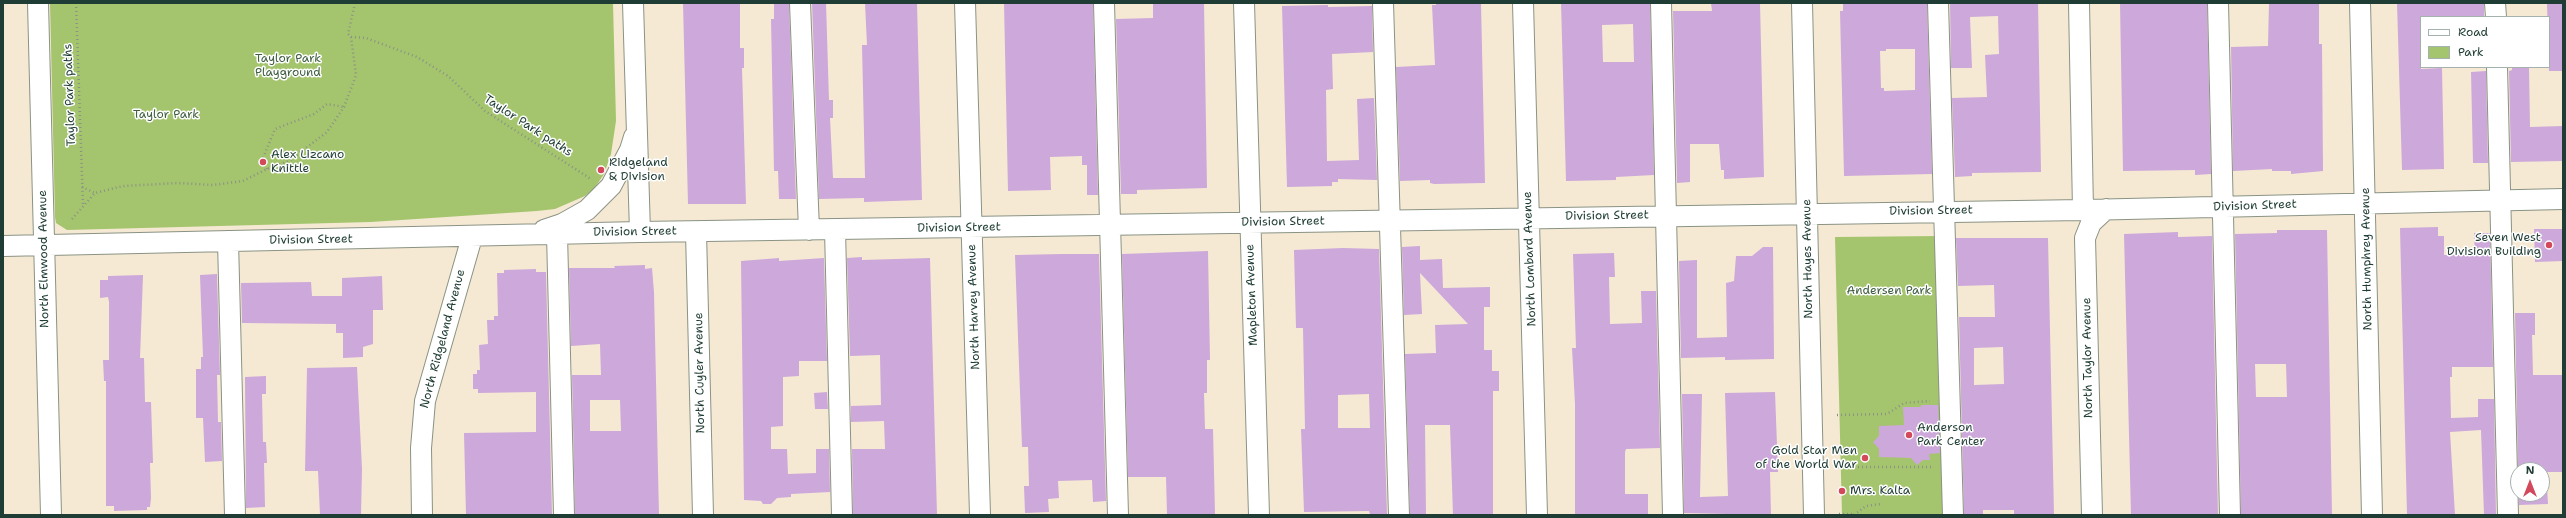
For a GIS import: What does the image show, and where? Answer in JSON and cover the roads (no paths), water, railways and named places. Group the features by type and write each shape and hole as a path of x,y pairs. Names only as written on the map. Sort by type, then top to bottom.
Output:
{"street":[{"name":"North Elmwood Avenue","path":"38,3 51,515"},
{"path":"633,3 640,232"},
{"path":"800,3 809,230"},
{"name":"North Harvey Avenue","path":"965,3 980,515"},
{"path":"1104,3 1118,515"},
{"name":"Mapleton Avenue","path":"1244,3 1259,515"},
{"path":"1383,3 1399,515"},
{"name":"North Lombard Avenue","path":"1523,3 1537,515"},
{"path":"1661,3 1673,515"},
{"name":"North Hayes Avenue","path":"1802,3 1814,515"},
{"path":"1938,3 1951,401 1953,515"},
{"path":"2079,3 2083,210"},
{"path":"2218,3 2224,206 2230,515"},
{"name":"North Humphrey Avenue","path":"2360,3 2366,202 2372,515"},
{"path":"2495,3 2496,16"},
{"path":"2497,68 2508,515"},
{"path":"528,235 562,224 587,210 611,186 630,150 637,127"},
{"name":"Division Street","path":"3,246 472,237 640,232 1110,226 1807,213 2083,210 2366,202 2563,199"},
{"name":"North Taylor Avenue","path":"2092,515 2085,238 2091,223 2106,209"},
{"path":"836,230 842,515"},
{"name":"North Cuyler Avenue","path":"696,232 703,515"},
{"path":"557,234 564,515"},
{"name":"North Ridgeland Avenue","path":"422,515 421,448 425,401 472,237"},
{"path":"228,241 235,515"}],"place":[{"name":"Alex Lizcano Knittle","path":"263,162"},
{"name":"Ridgeland & Division","path":"601,170"},
{"name":"Seven West Division Building","path":"2549,245"},
{"name":"Anderson Park Center","path":"1909,435"},
{"name":"Gold Star Men of the World War","path":"1865,458"},
{"name":"Mrs. Kalta","path":"1842,491"}],"park label":[{"name":"Taylor Park Playground","path":"288,66"},
{"name":"Taylor Park","path":"166,115"},
{"name":"Andersen Park","path":"1889,291"}]}
